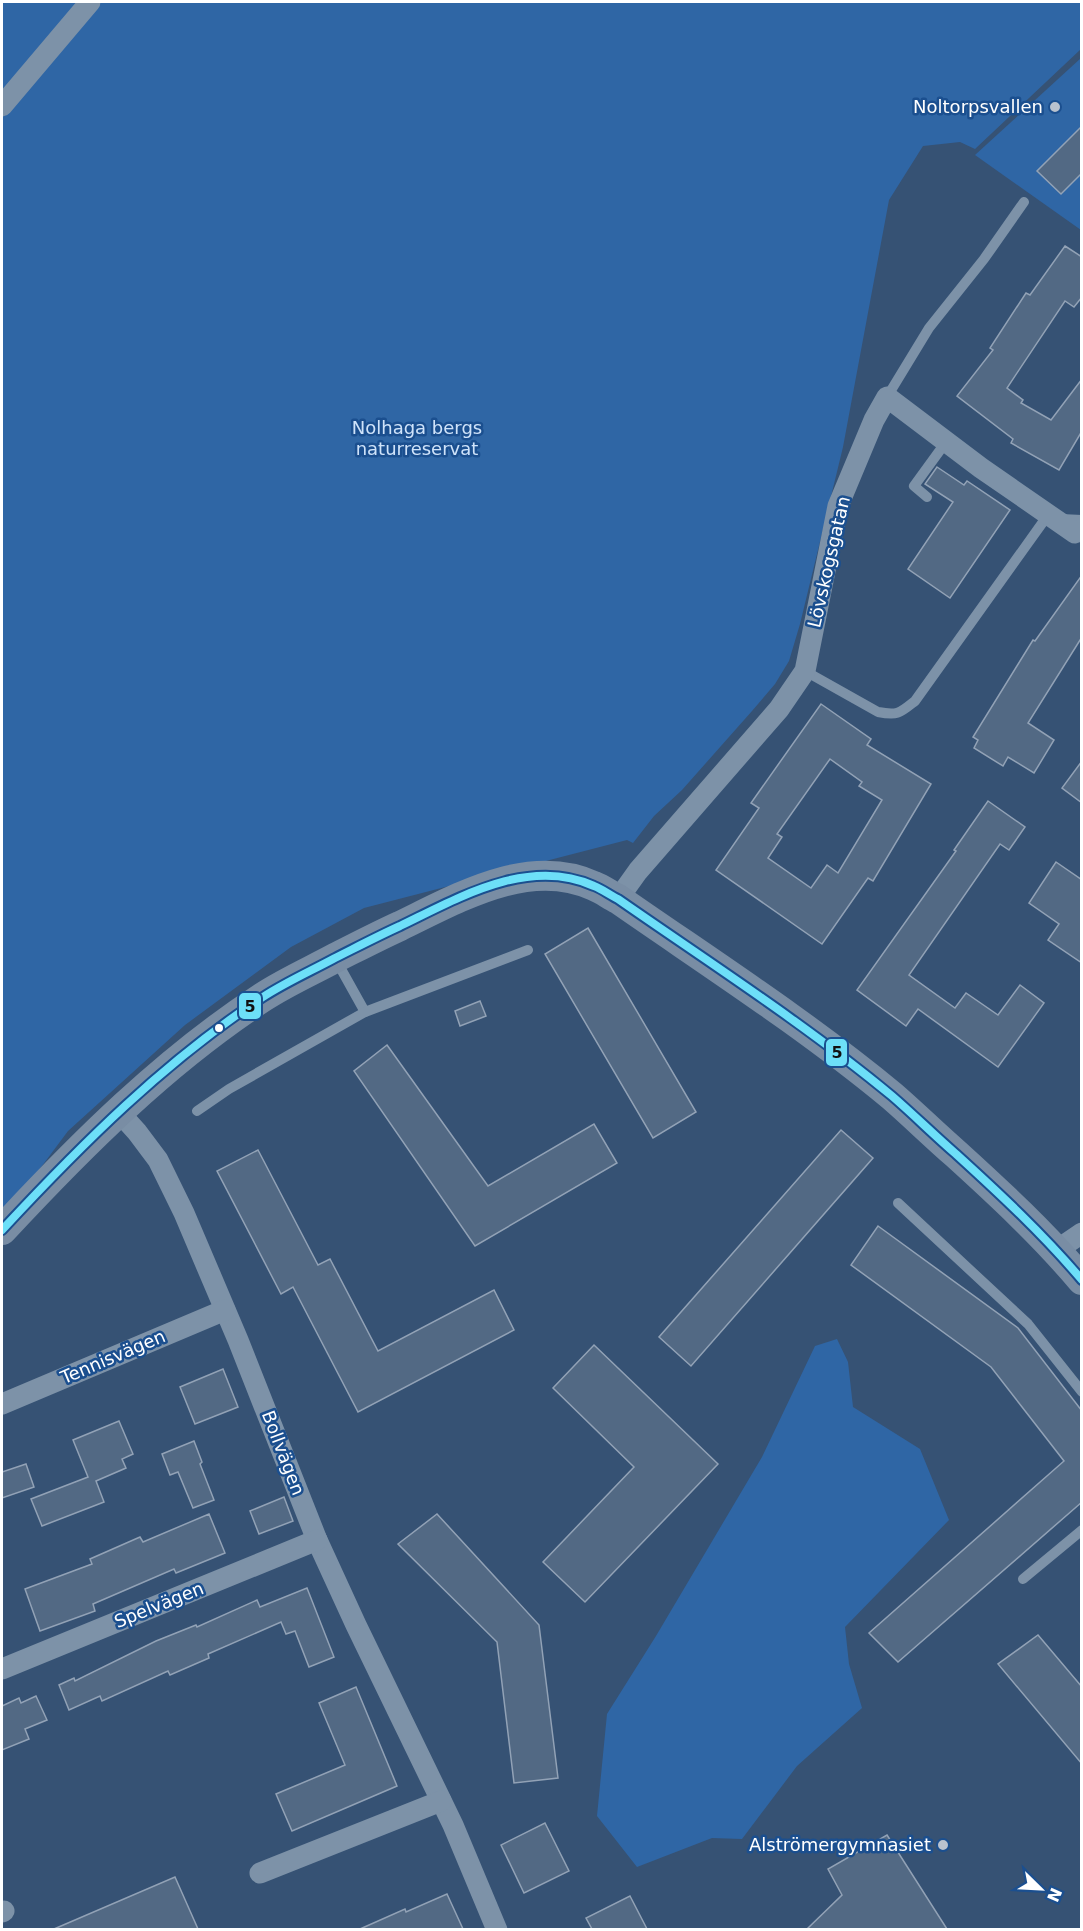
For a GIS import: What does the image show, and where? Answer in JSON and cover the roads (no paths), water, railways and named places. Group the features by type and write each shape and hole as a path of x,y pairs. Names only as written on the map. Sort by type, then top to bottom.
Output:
{"street":[{"path":"2,106 90,2"},
{"path":"887,397 1051,517 1078,526"},
{"name":"Lövskogsgatan","path":"618,899 638,871 779,709 805,671 838,506 874,420 887,397"},
{"path":"2,1230 118,1111 183,1057 263,997 336,958 471,892 518,879 543,875 593,885 618,899 777,1008 892,1097 1007,1200 1057,1250 1082,1280"},
{"name":"Bollvägen","path":"118,1111 158,1160 184,1213 317,1540 441,1801 497,1929"},
{"path":"1057,1250 1082,1233"},
{"name":"Tennisvägen","path":"2,1404 225,1310"},
{"name":"Spelvägen","path":"2,1669 317,1540"},
{"path":"260,1873 441,1801"}],"lane":[{"path":"887,397 929,328 984,259 1024,202"},
{"path":"927,497 914,486 946,442"},
{"path":"805,671 878,712 890,715 899,714 915,701 1051,517"},
{"path":"197,1111 229,1089 364,1012 528,950"},
{"path":"336,958 364,1012"},
{"path":"898,1203 1028,1324 1082,1392"},
{"path":"1023,1579 1082,1530"}],"place":[{"name":"Noltorpsvallen","path":"1055,107"},
{"name":"Alströmergymnasiet","path":"943,1845"}],"park label":[{"name":"Nolhaga bergs naturreservat","path":"417,438"}]}
